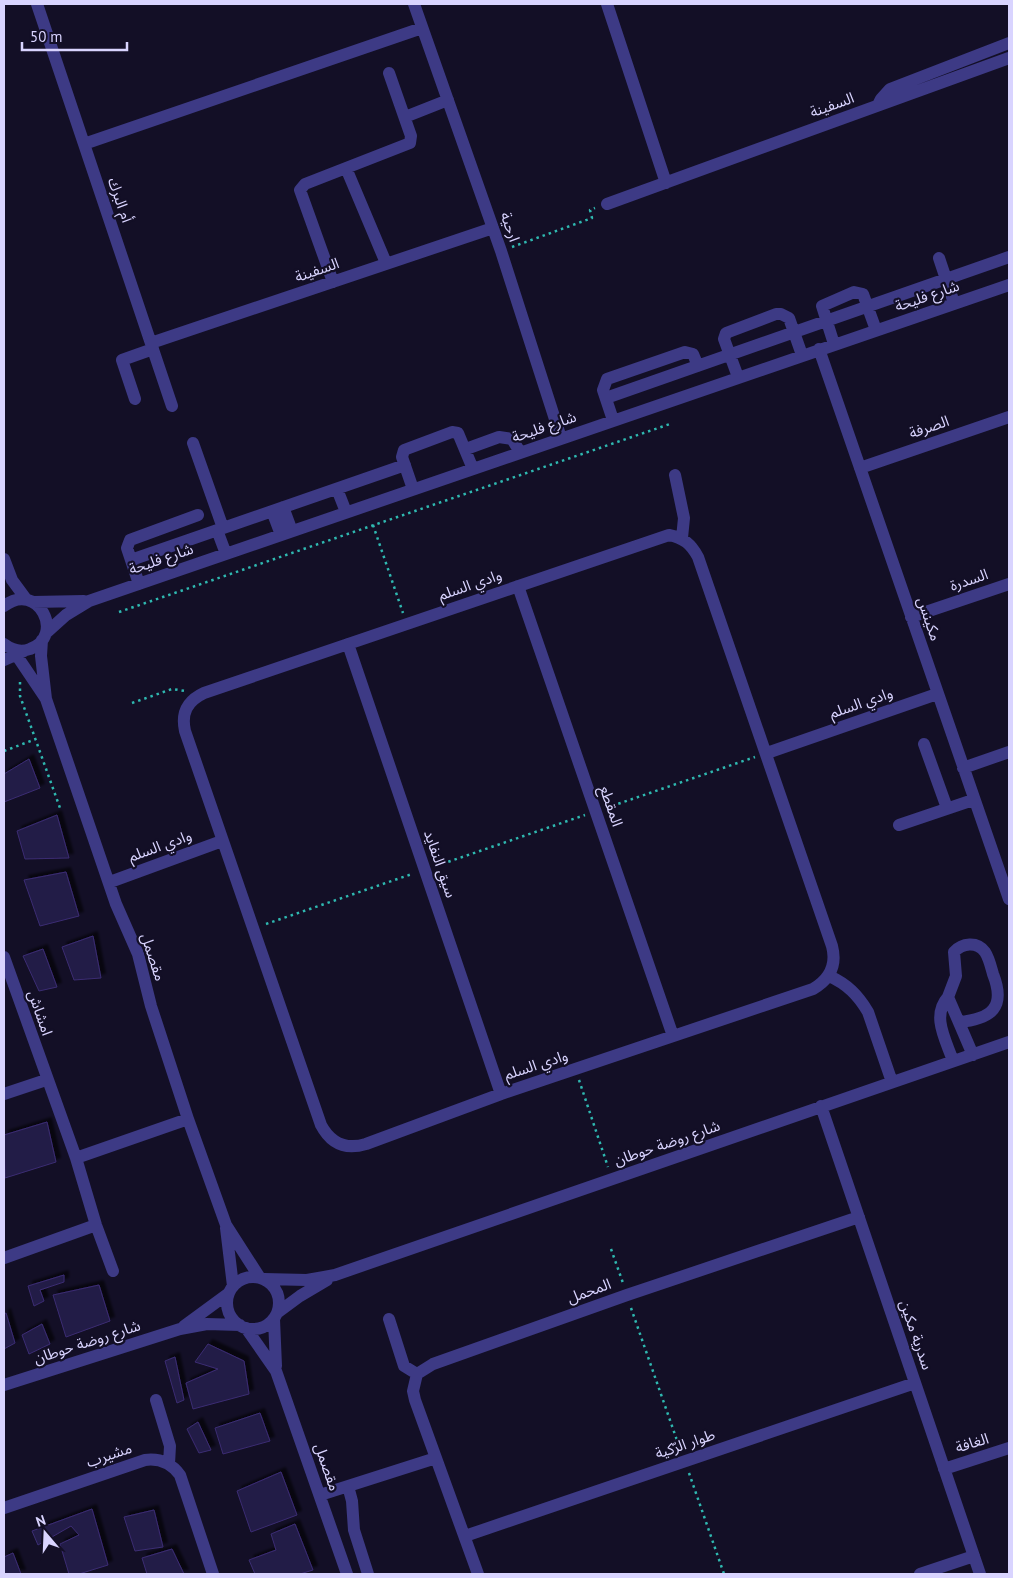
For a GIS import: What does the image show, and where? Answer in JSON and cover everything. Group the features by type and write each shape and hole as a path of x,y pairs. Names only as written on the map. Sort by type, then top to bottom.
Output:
{"street":[{"name":"أم البرك","path":"37,4 172,406"},
{"name":"ارحية","path":"414,4 501,251 561,438"},
{"path":"607,4 666,183"},
{"path":"84,144 422,28"},
{"path":"878,106 880,99 890,89 1009,43"},
{"name":"السفينة","path":"607,204 1009,58"},
{"path":"333,282 300,190 305,184 410,143 411,136 405,116 389,73"},
{"path":"405,116 448,100"},
{"path":"346,168 386,264"},
{"name":"السفينة","path":"135,399 122,360 152,346 493,228"},
{"path":"939,258 954,304"},
{"path":"606,398 1009,258"},
{"name":"شارع فليحة","path":"4,660 11,649 44,636 66,615 89,601 1009,285"},
{"path":"834,344 821,308 823,304 854,292 863,294 876,330"},
{"path":"738,377 724,339 726,333 776,314 785,315 789,318 802,355"},
{"name":"مكينس","path":"819,349 1009,900"},
{"path":"613,420 606,398 604,382 607,379 688,352 694,354 698,366"},
{"name":"الصرفة","path":"860,468 1009,417"},
{"path":"413,489 402,454 407,448 452,432 460,435 473,468"},
{"path":"466,449 503,436 512,439 520,452"},
{"path":"193,443 226,554"},
{"path":"131,560 405,465"},
{"path":"675,475 684,518 682,538 692,546 698,558 767,753 832,946 835,956 829,976 848,987 868,1012 892,1082"},
{"path":"337,489 346,512"},
{"path":"278,509 286,533"},
{"path":"139,584 127,545 132,538 198,516"},
{"name":"وادي السلم","path":"682,538 669,535 656,538 195,697 188,704 183,721 222,841 321,1125 326,1135 334,1142 344,1146 356,1147 501,1094 813,989 829,976"},
{"path":"4,560 16,587 30,601"},
{"name":"السدرة","path":"911,617 1009,584"},
{"name":"المقطع","path":"518,586 673,1036"},
{"name":"شارع فليحة","path":"4,606 11,601 61,603 89,601"},
{"name":"مقصمل","path":"30,601 44,612 47,626 41,656 46,699 116,904 138,954 151,1006 188,1119 226,1225 262,1278"},
{"name":"سيق النفايد","path":"348,644 501,1094"},
{"name":"مقصمل","path":"11,649 46,699"},
{"name":"وادي السلم","path":"767,753 937,694"},
{"path":"924,744 947,808"},
{"path":"963,768 1009,752"},
{"path":"899,825 973,800"},
{"name":"وادي السلم","path":"110,882 222,841"},
{"path":"953,1061 939,1018 939,1009 948,997 956,976 954,952 965,944 976,945 984,951 999,995 996,1006 988,1016 959,1022"},
{"name":"امشاش","path":"4,957 46,1080 76,1158 96,1225 113,1270"},
{"path":"948,997 973,1055"},
{"name":"شارع روضة حوطان","path":"262,1278 307,1280 335,1275 1009,1042"},
{"path":"4,1094 46,1080"},
{"name":"سدرية مكين","path":"820,1106 980,1574"},
{"path":"76,1158 188,1119"},
{"name":"المحمل","path":"418,1374 433,1364 627,1295 858,1217"},
{"path":"4,1258 96,1225"},
{"name":"مقصمل","path":"226,1225 231,1290"},
{"name":"شارع روضة حوطان","path":"276,1316 300,1296 335,1275"},
{"path":"246,1278 262,1278 276,1290 280,1306 276,1316 261,1328 243,1327 230,1314 227,1307 231,1290 246,1278"},
{"name":"شارع روضة حوطان","path":"180,1329 231,1290"},
{"name":"مقصمل","path":"276,1316 276,1371"},
{"path":"389,1319 404,1366 418,1374 413,1391 478,1574"},
{"name":"شارع روضة حوطان","path":"4,1385 180,1329 207,1324 243,1327"},
{"name":"مقصمل","path":"243,1327 276,1371 347,1574"},
{"name":"طوار الرّكية","path":"465,1536 915,1383"},
{"path":"156,1400 170,1446 169,1464 180,1476 213,1574"},
{"name":"الغافة","path":"944,1469 1009,1448"},
{"path":"320,1495 436,1458"},
{"name":"مشيرب","path":"4,1508 145,1460 161,1460 169,1464"},
{"path":"348,1486 352,1501 354,1530 368,1574"},
{"path":"920,1574 974,1556"}],"path":[{"path":"501,251 592,218 590,210 607,204"},
{"path":"118,612 670,424"},
{"path":"373,525 407,624"},
{"path":"27,670 21,678 19,687 60,808"},
{"path":"132,703 172,689 180,690 195,697"},
{"path":"4,750 36,739"},
{"path":"253,929 767,753"},
{"path":"576,1069 612,1179"},
{"path":"611,1250 724,1574"}],"building":[{"path":"29,759 40,788 4,802 4,774"},
{"path":"57,815 69,858 25,859 17,831"},
{"path":"66,872 79,916 40,926 24,880"},
{"path":"93,936 101,978 74,980 62,947"},
{"path":"43,949 57,987 39,991 23,956"},
{"path":"47,1122 56,1162 5,1178 4,1135"},
{"path":"64,1275 64,1282 40,1290 44,1301 34,1306 28,1286"},
{"path":"99,1285 110,1321 66,1337 53,1295"},
{"path":"6,1313 15,1343 4,1349 4,1314"},
{"path":"42,1324 50,1344 29,1354 22,1335"},
{"path":"208,1344 244,1361 249,1394 193,1409 186,1383 218,1369 195,1362"},
{"path":"175,1357 184,1400 177,1403 165,1361"},
{"path":"260,1413 270,1441 223,1454 215,1428"},
{"path":"198,1422 211,1450 199,1453 187,1429"},
{"path":"281,1472 297,1515 251,1532 237,1491"},
{"path":"92,1509 108,1565 79,1574 69,1574 60,1544 79,1535 71,1526 38,1545 32,1531"},
{"path":"154,1510 163,1547 135,1551 124,1517"},
{"path":"295,1524 313,1570 300,1574 255,1574 249,1560 276,1550 271,1534"},
{"path":"172,1549 184,1574 147,1574 142,1558"},
{"path":"13,1553 21,1574 4,1574 4,1557"}]}
